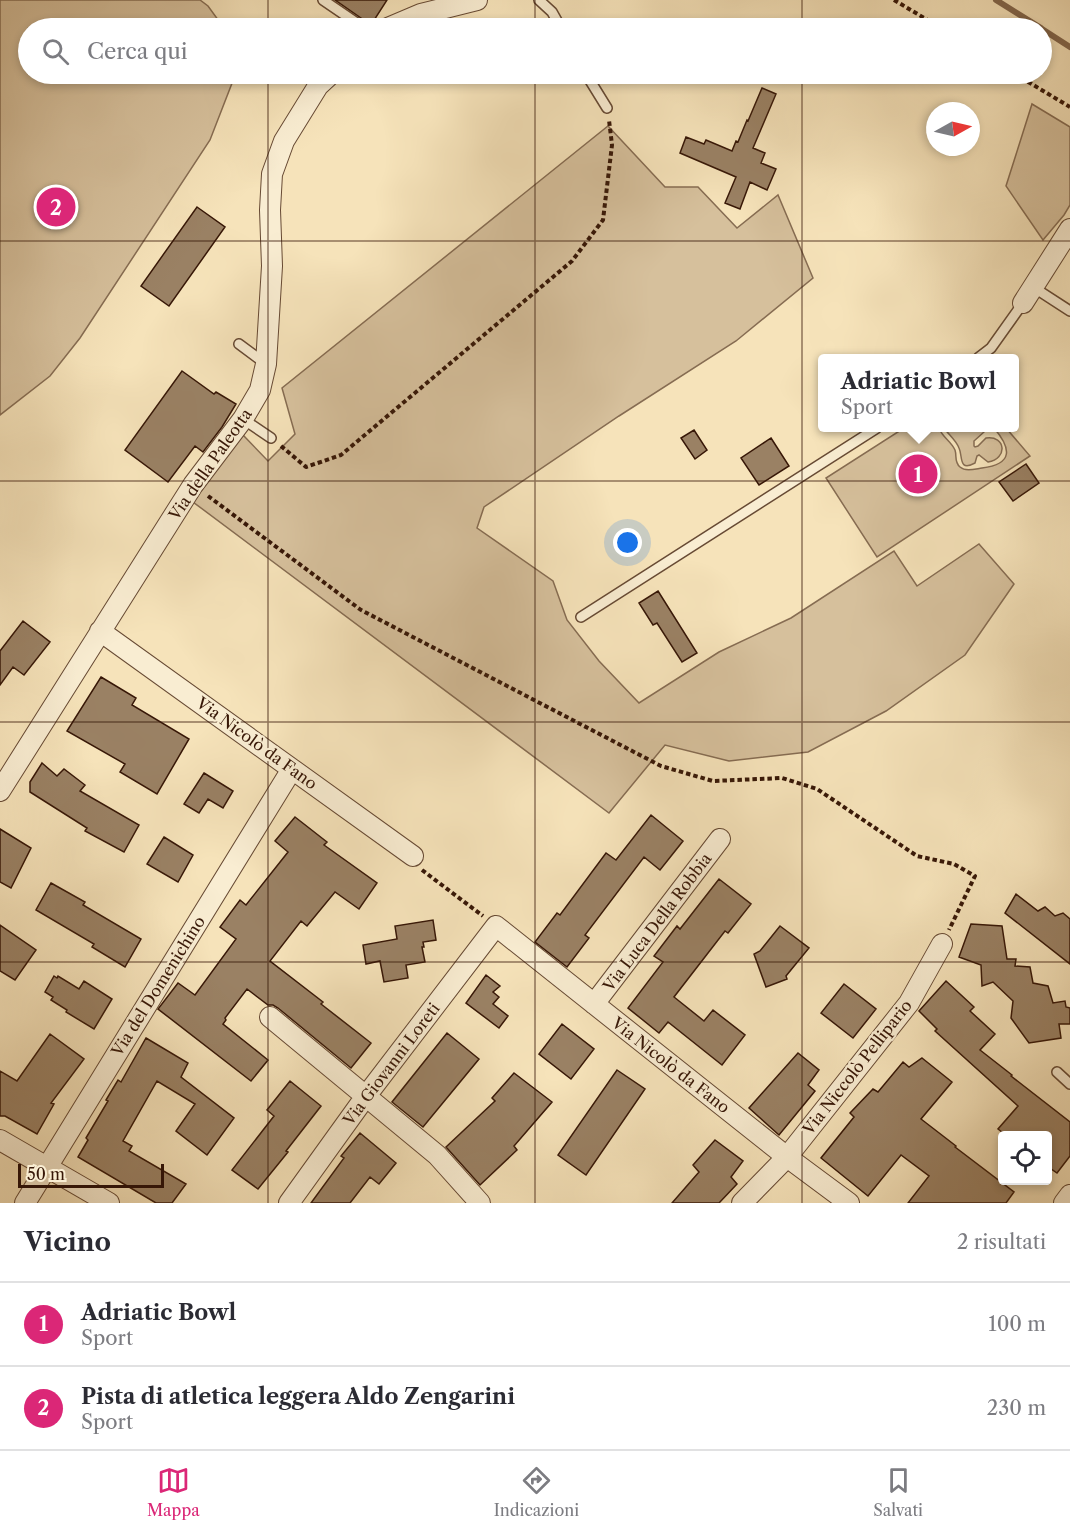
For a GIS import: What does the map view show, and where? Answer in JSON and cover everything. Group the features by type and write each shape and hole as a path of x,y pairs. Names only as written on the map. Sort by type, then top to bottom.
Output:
{"street":[{"path":"412,18 477,0"},
{"name":"Via della Paleotta","path":"1,786 193,485 243,419 260,390 266,364 272,266 270,210 272,174 284,141 320,84"},
{"path":"1028,295 1070,229"},
{"name":"Via Nicolò da Fano","path":"100,631 413,856"},
{"name":"Via del Domenichino","path":"25,1203 292,769"},
{"name":"Via Luca Della Robbia","path":"594,1004 720,839"},
{"name":"Via Nicolò da Fano","path":"496,926 787,1157 849,1203"},
{"name":"Via Giovanni Loreti","path":"289,1203 366,1096 496,926"},
{"name":"Via Niccolò Pellipario","path":"742,1203 787,1157 909,1003 942,944"},
{"path":"270,1017 437,1155 480,1203"},
{"path":"0,1140 109,1203"},
{"path":"1064,1203 1070,1195"}],"lane":[{"path":"323,0 349,18"},
{"path":"539,0 555,18"},
{"path":"591,84 607,108"},
{"path":"983,354 991,348 1028,295 1070,311"},
{"path":"239,344 266,364"},
{"path":"243,419 271,438"},
{"path":"581,617 871,432"},
{"path":"1057,1072 1070,1084"}],"path":[{"path":"894,0 924,18"},
{"path":"1032,84 1070,106"},
{"path":"271,438 306,467 341,455 572,261 603,220 612,145 607,108"},
{"path":"193,485 361,610 661,766 713,781 782,778 817,789 917,856 954,864 975,876 942,944"},
{"path":"413,856 418,867 496,926"}],"shaded area":[{"path":"0,0 200,0 217,18 18,18 18,84 232,84 210,140 80,338 50,376 0,415"},
{"path":"1032,104 1070,127 1070,205 1043,240 1006,186"},
{"path":"608,126 665,187 698,187 737,228 778,195 813,278 736,341 484,507 477,528 553,581 567,620 599,661 639,703 719,652 791,618 894,551 917,586 979,544 1014,584 965,655 886,711 808,752 729,761 665,745 609,813 193,502 242,434 268,461 295,434 282,388"},
{"path":"898,432 941,432 955,450 956,461 962,469 992,466 1004,459 1006,448 997,432 1009,432 1030,456 877,557 826,478"},
{"path":"947,432 984,432 974,441 975,447 986,438 993,438 1001,443 1002,448 999,457 994,460 988,462 979,455 975,463 966,466 962,462 958,445"}],"building":[{"path":"335,0 387,0 375,18 361,18"},
{"path":"762,88 776,94 753,148 765,153 761,163 776,169 767,190 750,182 740,209 725,203 736,177 680,153 686,137 704,144 706,140 732,151"},
{"path":"197,207 225,227 169,306 141,286"},
{"path":"182,371 214,394 216,392 236,404 203,452 195,446 168,482 125,450"},
{"path":"694,430 707,450 695,459 681,438"},
{"path":"771,438 789,466 759,485 741,458"},
{"path":"1026,464 1039,483 1013,501 999,482"},
{"path":"658,591 697,653 682,662 657,623 653,625 639,603"},
{"path":"23,621 50,642 24,675 13,667 0,685 0,651"},
{"path":"101,677 136,698 132,705 189,739 157,794 120,772 125,764 67,731"},
{"path":"42,763 57,776 64,769 85,785 80,791 139,825 124,852 85,831 87,828 30,792 30,782"},
{"path":"204,773 233,791 223,808 208,799 199,813 184,804"},
{"path":"651,815 683,841 660,870 644,857 585,935 589,938 567,967 535,942 557,913 560,915 606,853 616,860"},
{"path":"295,817 327,842 324,845 377,883 359,909 335,892 307,926 301,921 270,961 371,1043 351,1068 278,1008 268,1005 247,989 223,1024 268,1060 251,1081 158,1009 178,983 195,995 236,939 220,927 240,900 246,905 288,852 275,841"},
{"path":"0,829 31,848 11,888 0,882"},
{"path":"164,837 193,855 178,882 147,864"},
{"path":"719,879 751,904 728,933 725,931 674,997 704,1021 713,1010 745,1035 722,1065 668,1022 659,1033 628,1008 663,962 654,956 677,926 680,929"},
{"path":"51,883 85,902 83,905 141,939 125,967 92,947 94,944 36,910"},
{"path":"1016,894 1038,911 1045,907 1055,916 1063,913 1070,919 1070,964 1005,913"},
{"path":"433,920 436,940 423,942 425,962 406,965 408,978 384,982 380,961 366,964 363,945 397,939 395,926"},
{"path":"971,924 1002,926 1007,959 1016,959 1015,966 1030,967 1033,983 1048,986 1053,1003 1065,1001 1066,1007 1070,1008 1070,1024 1059,1024 1061,1038 1029,1043 1011,1018 1013,1001 993,982 982,986 981,965 959,957"},
{"path":"0,925 36,950 15,980 0,971"},
{"path":"780,926 809,948 786,976 787,979 766,987 754,954 760,951"},
{"path":"486,975 500,986 493,992 499,997 493,1004 508,1016 499,1028 466,1003"},
{"path":"54,976 57,978 58,976 79,989 84,981 112,999 94,1029 51,1000 53,997 45,992"},
{"path":"946,981 974,1007 970,1011 995,1034 980,1050 1070,1122 1070,1156 1057,1173 1052,1170 1052,1131 1001,1131 998,1129 1018,1106 935,1031 937,1029 919,1011"},
{"path":"844,984 876,1009 853,1038 821,1013"},
{"path":"562,1024 594,1049 571,1079 539,1054"},
{"path":"447,1033 479,1059 423,1127 392,1102"},
{"path":"50,1034 84,1059 51,1103 54,1104 37,1134 5,1116 0,1116 0,1071 17,1081"},
{"path":"146,1038 188,1063 181,1077 234,1118 207,1155 176,1131 195,1104 157,1081 123,1141 132,1146 129,1151 186,1184 172,1203 156,1203 78,1157 88,1140 86,1138 108,1101 106,1100 118,1080 121,1082"},
{"path":"798,1053 819,1070 808,1085 815,1091 779,1135 749,1108"},
{"path":"922,1058 952,1082 921,1119 998,1180 998,1185 1005,1185 1014,1192 1006,1203 908,1203 929,1176 901,1155 868,1196 821,1158 854,1117 850,1113 873,1089 878,1092 903,1062 909,1067"},
{"path":"617,1070 645,1089 586,1175 558,1155"},
{"path":"514,1073 552,1102 514,1146 517,1150 480,1185 446,1147 495,1101 492,1098"},
{"path":"290,1081 321,1106 258,1189 232,1170 274,1116 267,1110"},
{"path":"360,1133 396,1163 379,1184 370,1177 350,1203 311,1203 344,1158 341,1156"},
{"path":"715,1140 743,1161 731,1177 737,1184 719,1203 672,1203 699,1172 693,1165"}],"waterway":[{"path":"996,0 1025,18"},
{"path":"1052,35 1070,47"}],"place":[{"name":"Pista di atletica leggera Aldo Zengarini","path":"56,207"},
{"name":"Adriatic Bowl","path":"918,474"}]}
